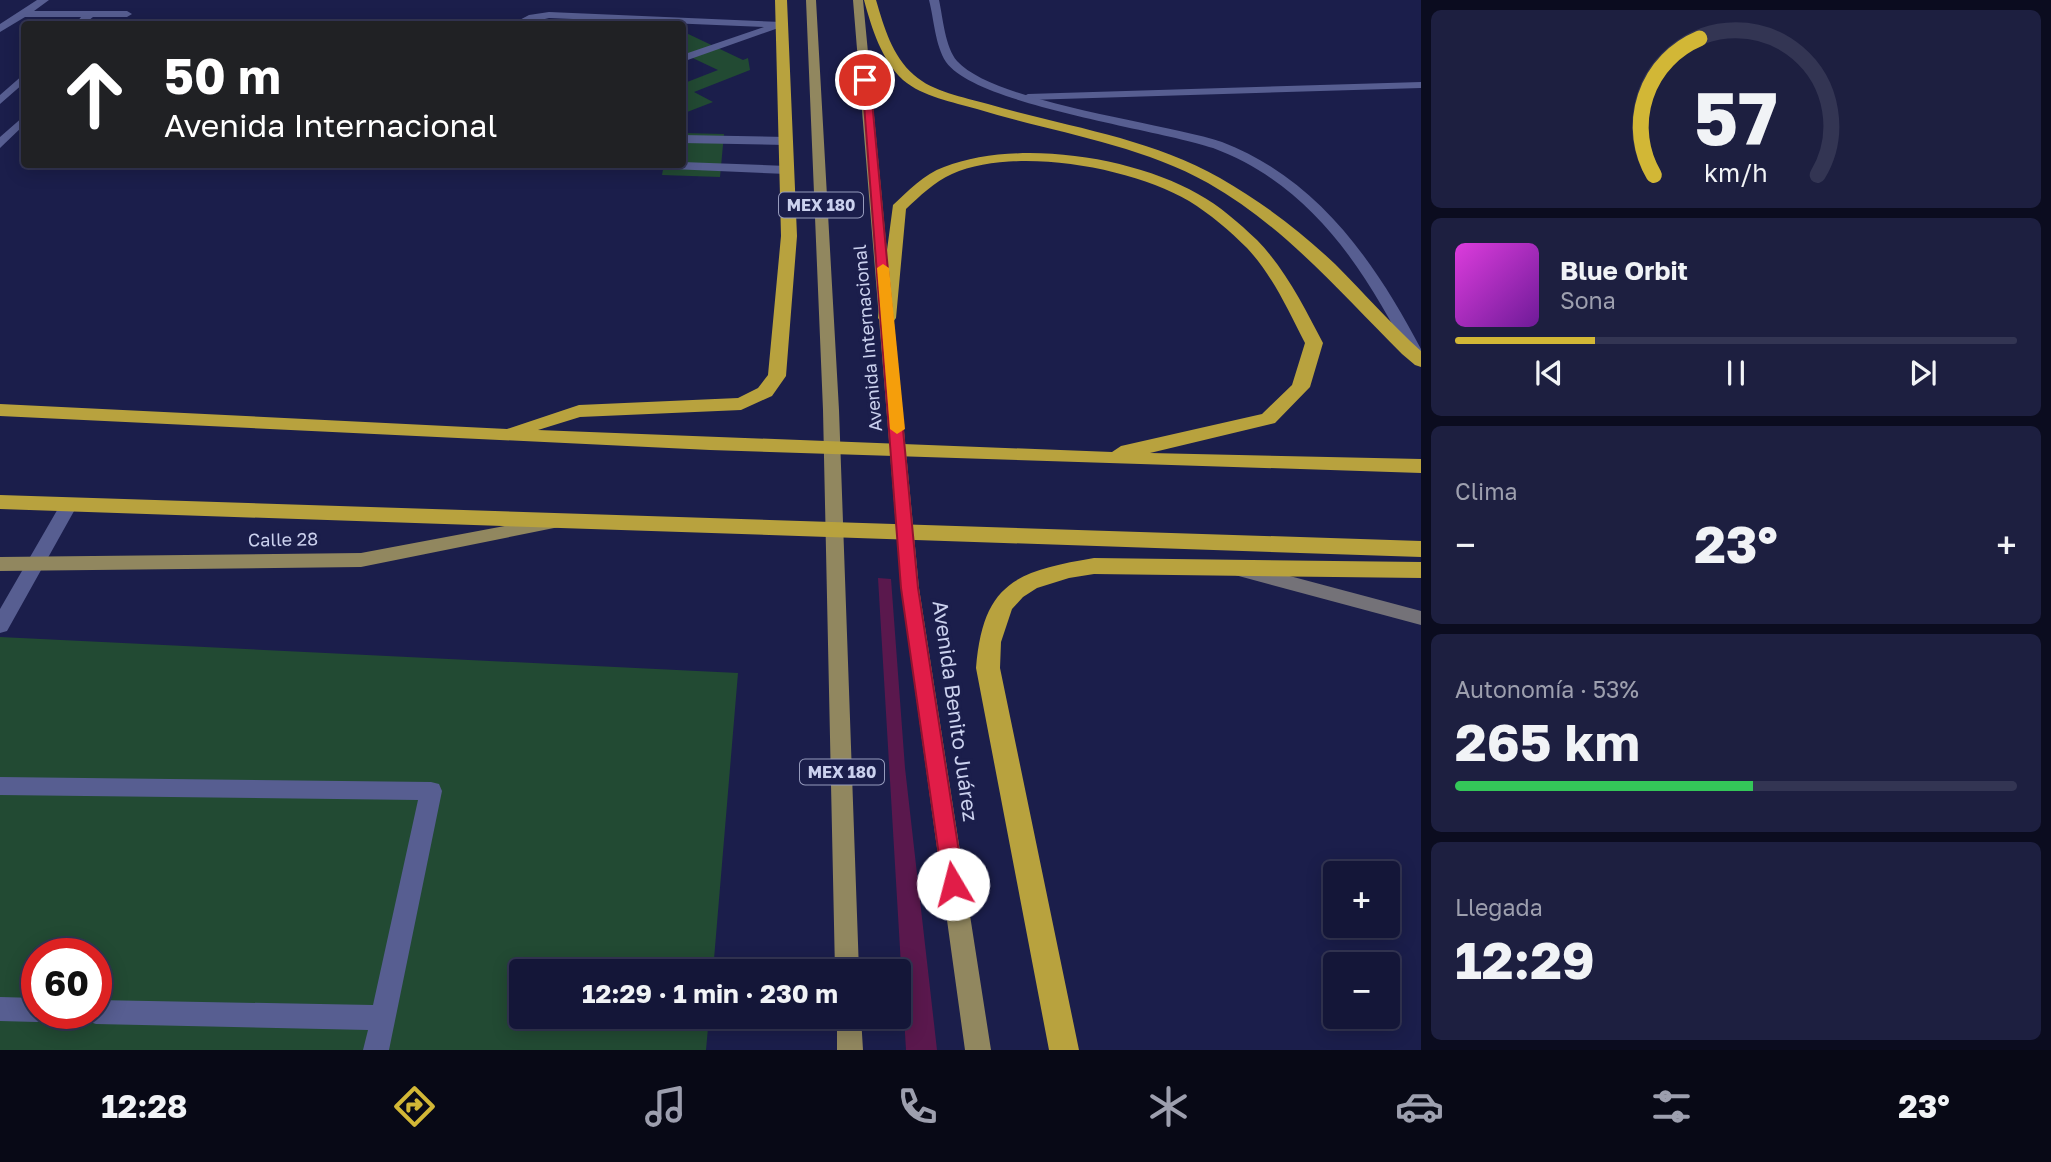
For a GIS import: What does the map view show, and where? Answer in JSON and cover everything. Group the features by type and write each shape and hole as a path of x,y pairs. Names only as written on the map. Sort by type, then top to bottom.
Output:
{"highway":[{"path":"498,436 579,411 741,404 765,392 776,376 789,236 781,0"},
{"path":"870,0 883,43 907,76 928,89 993,110 1122,144 1172,160 1211,178 1292,234 1420,361"},
{"path":"887,318 898,208 923,184 951,169 990,160 1034,158 1098,164 1149,178 1192,197 1219,216 1265,258 1284,286 1314,343 1301,387 1268,419 1090,460"},
{"path":"0,410 498,436 1090,460 1421,466"},
{"path":"0,502 1421,549"},
{"path":"1065,1050 988,668 989,642 995,618 1007,597 1023,585 1062,571 1094,566 1421,570"}],"main road":[{"name":"Avenida Internacional","path":"811,0 831,410 847,959"},
{"name":"Avenida Internacional","path":"858,0 910,588"},
{"name":"Calle 28","path":"0,564 361,561 563,520"},
{"path":"1234,568 1421,618"},
{"name":"Avenida Benito Juárez","path":"910,588 978,1050"},
{"path":"849,1029 850,1050"}],"street":[{"path":"0,29 44,0"},
{"path":"934,0 951,61 961,72 997,89 1206,141 1253,161 1275,174 1315,204 1349,242 1388,299 1420,361"},
{"path":"23,14 127,14 120,21"},
{"path":"82,21 90,14"},
{"path":"524,21 549,15 655,21"},
{"path":"686,22 782,25"},
{"path":"686,58 782,25"},
{"path":"3,98 21,81"},
{"path":"1028,97 1421,85"},
{"path":"3,98 21,96"},
{"path":"0,144 21,122"},
{"path":"686,139 786,142"},
{"path":"686,166 786,170"},
{"path":"0,626 69,504"},
{"path":"0,786 431,791 376,1050"},
{"path":"0,1009 21,1010"},
{"path":"112,1012 383,1018"}],"shaded area":[{"path":"878,578 891,579 905,768 937,1050 906,1050 905,1029 911,1029 911,959 901,959"}],"building":[{"path":"686,33 743,60 748,58 750,70 694,92 713,102 686,112 686,82 718,70 686,55"},
{"path":"686,133 724,134 720,177 662,175 663,168 686,168"},
{"path":"0,637 738,673 714,959 509,959 509,1029 708,1029 706,1050 0,1050"}],"slow traffic":[{"path":"883,268 897,429"}],"route":[{"path":"865,80 910,588 953,884"}]}
